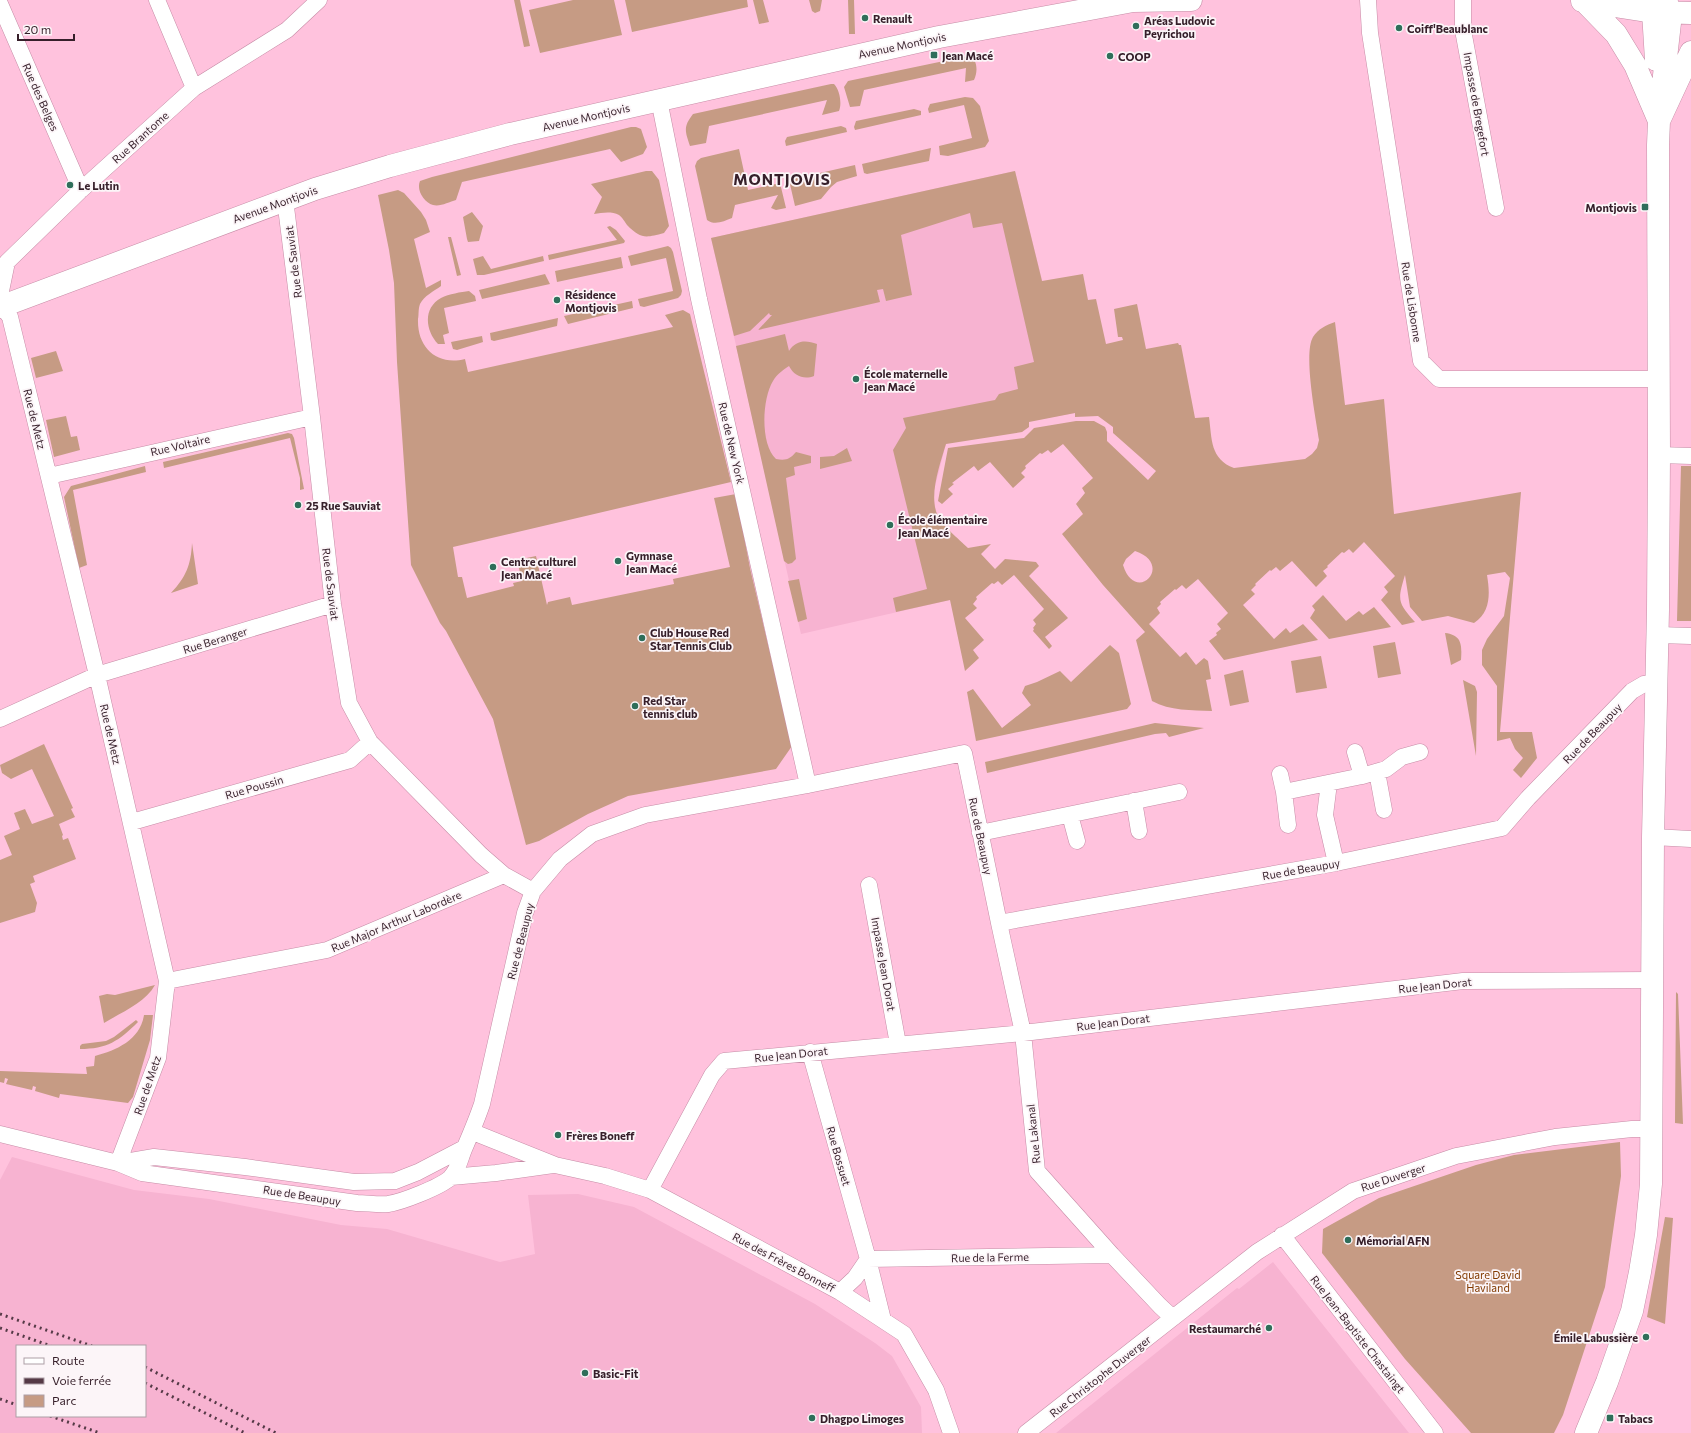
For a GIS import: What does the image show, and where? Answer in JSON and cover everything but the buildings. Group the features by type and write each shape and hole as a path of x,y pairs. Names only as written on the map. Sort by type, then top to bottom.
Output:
{"street":[{"path":"157,0 194,88"},
{"name":"Rue Brantome","path":"1,306 1,290 7,262 81,190 194,88 287,30 319,0"},
{"name":"Avenue Montjovis","path":"1,306 285,200 390,166 510,134 939,37 1133,1 1192,0"},
{"name":"Rue de Lisbonne","path":"1368,0 1370,33 1421,361 1439,379 1659,379"},
{"name":"Impasse de Bregefort","path":"1463,0 1463,30 1496,208"},
{"path":"1582,1 1616,34 1635,65 1659,121"},
{"path":"1582,1 1668,8 1659,121 1658,635 1655,683 1653,837 1651,1184 1649,1212 1640,1272 1629,1320 1607,1382 1586,1433"},
{"name":"Rue des Belges","path":"0,4 81,190"},
{"path":"1659,121 1691,52"},
{"name":"Rue de New York","path":"659,100 699,299 808,785"},
{"name":"Rue de Sauviat","path":"285,200 312,417 333,604 349,703 370,742 481,855 504,875 533,891"},
{"name":"Rue de Metz","path":"1,306 10,318 49,476 132,822 167,981 158,1058 118,1163"},
{"name":"Rue Voltaire","path":"49,476 312,417"},
{"path":"1659,455 1691,456"},
{"name":"Rue Beranger","path":"0,719 97,675 333,604"},
{"path":"1658,635 1691,636"},
{"name":"Rue de Beaupuy","path":"0,1134 118,1163 142,1173 357,1203 388,1204 411,1198 444,1182 451,1177 460,1164 464,1148 472,1132 482,1104 525,913 533,891 560,859 592,834 645,815 808,785 964,753 999,923 1336,863 1502,828 1528,798 1632,691 1644,684 1655,683"},
{"name":"Rue Poussin","path":"132,822 350,760 370,742"},
{"path":"1355,752 1369,774 1384,810"},
{"path":"1284,792 1386,769 1402,757 1420,752"},
{"path":"1280,774 1288,825"},
{"path":"1329,783 1325,815 1336,863"},
{"path":"980,833 1179,792"},
{"path":"1134,801 1140,831"},
{"path":"1070,814 1077,842"},
{"path":"1653,837 1691,839"},
{"name":"Rue Major Arthur Labordère","path":"167,981 327,950 504,875"},
{"name":"Impasse Jean Dorat","path":"869,885 898,1044"},
{"name":"Rue Lakanal","path":"999,923 1023,1033 1037,1171 1112,1255 1173,1318"},
{"name":"Rue Jean Dorat","path":"650,1190 712,1075 724,1061 1023,1033 1463,981 1652,980"},
{"name":"Rue Bossuet","path":"810,1052 868,1259 883,1320"},
{"name":"Rue Duverger","path":"1173,1318 1257,1252 1353,1191 1456,1156 1555,1137 1632,1129 1651,1129"},
{"name":"Rue des Frères Bonneff","path":"472,1132 555,1165 605,1176 650,1190 840,1292 904,1334 936,1390 951,1433"},
{"path":"464,1148 473,1165 485,1174"},
{"name":"Rue de Beaupuy","path":"118,1163 154,1157 354,1182 395,1181 418,1172 464,1148"},
{"name":"Rue des Frères Bonneff","path":"451,1177 555,1165"},
{"name":"Rue Jean-Baptiste Chastaingt","path":"1282,1235 1435,1433"},
{"name":"Rue de la Ferme","path":"868,1259 1112,1255"},
{"path":"840,1292 855,1278 868,1259"},
{"name":"Rue Christophe Duverger","path":"1026,1433 1173,1318"}],"shaded area":[{"path":"1015,171 1075,413 948,436 933,494 950,600 801,634 711,238"},
{"path":"12,1157 134,1190 209,1199 341,1225 387,1229 500,1262 535,1254 528,1195 578,1194 634,1207 815,1304 875,1343 892,1356 921,1407 922,1433 0,1433 0,1180"},
{"path":"1273,1262 1409,1433 1056,1433 1237,1288 1239,1289"}],"green space":[{"path":"514,0 520,0 530,46 524,47"},
{"path":"573,0 614,0 622,35 540,53 529,10"},
{"path":"625,0 747,0 748,7 632,32"},
{"path":"753,0 763,0 769,22 759,24"},
{"path":"809,0 822,0 820,11 815,13 812,11"},
{"path":"848,0 854,0 855,34 849,34"},
{"path":"968,56 974,59 976,66 974,80 965,82 966,68 864,90 860,106 850,107 844,87 848,81"},
{"path":"834,84 839,93 839,111 822,115 827,100 709,126 706,143 690,146 686,126 693,114"},
{"path":"965,97 973,98 980,106 989,141 985,147 948,156 940,155 939,146 972,138 964,105 929,113 928,109 930,104"},
{"path":"914,109 921,111 921,115 855,130 854,127 856,121"},
{"path":"841,126 846,128 847,132 786,146 785,141 787,137"},
{"path":"631,127 641,129 647,147 643,154 621,162 610,149 462,182 456,200 439,205 433,205 427,201 420,192 420,181 432,177"},
{"path":"931,148 929,161 867,174 864,173 862,164"},
{"path":"739,149 748,190 780,183 786,208 776,210 771,208 778,195 735,205 732,218 720,222 710,222 707,220 695,166 697,161 701,158"},
{"path":"855,165 857,176 837,182 821,199 795,206 789,180"},
{"path":"646,171 652,171 659,180 669,226 664,233 652,236 640,235 632,230 619,215 610,213 594,214 602,197 591,184"},
{"path":"1015,171 1042,281 1083,274 1088,300 1096,299 1106,344 1123,340 1122,337 1118,337 1114,309 1137,304 1146,349 1178,343 1181,345 1195,418 1209,417 1212,440 1216,454 1226,464 1234,468 1305,459 1317,448 1319,440 1311,387 1309,357 1310,345 1317,332 1325,326 1335,322 1345,405 1384,399 1394,514 1521,492 1500,732 1532,732 1537,758 1521,778 1513,770 1523,758 1515,749 1510,738 1497,741 1497,686 1482,665 1482,650 1487,639 1504,616 1510,578 1505,572 1487,575 1489,589 1488,602 1480,619 1474,623 1448,616 1422,621 1410,607 1405,575 1400,596 1402,606 1415,622 1402,625 1381,600 1388,592 1384,587 1395,576 1364,542 1353,553 1349,549 1344,553 1342,552 1327,566 1328,567 1323,571 1327,576 1316,587 1292,561 1280,571 1276,567 1271,571 1270,570 1255,584 1256,585 1251,590 1255,594 1243,605 1274,639 1286,628 1290,633 1303,624 1318,640 1224,660 1209,641 1217,635 1216,633 1221,629 1217,624 1228,613 1198,579 1186,589 1182,585 1176,590 1175,589 1160,602 1161,604 1157,608 1160,613 1149,624 1180,657 1186,652 1196,665 1204,658 1208,661 1211,679 1206,680 1212,711 1166,707 1152,701 1136,640 1145,632 1103,585 1062,534 1083,514 1076,504 1085,493 1082,488 1093,478 1063,444 1051,453 1048,450 1042,454 1040,453 1025,466 1026,468 1021,473 1025,477 1013,488 990,462 978,471 974,466 952,483 954,484 948,489 953,494 942,504 938,501 948,448 1024,438 1034,428 1076,421 1094,421 1105,427 1107,432 1107,441 1148,480 1156,471 1113,433 1113,427 1098,416 1075,417 1075,413 1029,422 1029,427 1022,432 946,444 938,470 934,497 939,518 946,527 968,548 991,544 981,554 995,569 1005,559 1036,562 1039,566 1029,576 1068,618 1045,637 1052,646 1049,649 1033,631 1036,624 1033,620 1044,609 1014,575 1002,585 998,581 994,584 992,583 976,597 977,599 973,604 977,608 965,618 984,640 973,650 979,658 965,671 950,600 896,612 893,598 927,589 893,450 906,428 903,418 995,400 999,394 1018,389 1014,367 1034,362 1002,223 973,228 970,213 901,235 912,295 886,301 883,289 877,290 880,302 758,330 772,315 769,313 750,331 734,336 711,238","holes":["1135,551 1147,557 1152,564 1152,572 1149,578 1143,582 1136,582 1129,577 1123,565 1126,559"]},
{"path":"398,190 404,193 421,212 426,220 430,232 414,239 426,288 441,280 441,286 427,296 420,304 418,319 421,338 425,346 438,357 446,360 465,359 468,372 673,327 665,315 683,310 690,314 731,482 453,547 458,577 462,577 467,598 514,586 513,583 522,581 517,560 536,556 547,605 548,602 570,597 572,605 674,584 673,579 730,567 714,498 736,494 750,568 792,746 776,769 628,796 588,814 539,841 526,845 493,719 446,631 440,623 411,565 397,362 394,283 378,195"},
{"path":"472,212 483,226 479,241 468,242 463,217"},
{"path":"610,226 616,230 625,241 624,243 549,260 548,255 617,240 607,227"},
{"path":"448,237 451,237 461,275 457,276"},
{"path":"668,246 673,252 682,291 681,295 678,298 644,307 640,306 638,299 673,291 666,258 631,266 628,256"},
{"path":"483,256 491,269 543,256 544,261 484,275 477,275 473,259"},
{"path":"621,257 623,268 557,282 555,271"},
{"path":"545,274 550,284 482,299 479,290"},
{"path":"469,291 475,296 476,301 444,308 449,333 443,335 445,344 438,344 428,326 431,307 441,298 455,293"},
{"path":"632,301 633,308 568,324 564,316"},
{"path":"558,318 557,326 494,341 491,340 490,333"},
{"path":"785,334 789,351 792,347 802,342 817,344 814,376 807,378 796,375 789,366 778,374 773,381 769,389 765,410 764,421 767,443 776,459 788,459 796,452 811,456 811,463 794,467 795,475 786,478 796,559 792,563 788,564 784,561 736,346"},
{"path":"482,336 483,342 457,350 453,349 451,342"},
{"path":"56,351 63,371 36,378 31,358"},
{"path":"66,416 71,437 77,436 80,450 54,457 46,420"},
{"path":"288,433 292,434 294,438 304,489 300,490 300,478 290,438 164,468 163,462"},
{"path":"847,448 852,461 820,469 820,457 834,456"},
{"path":"145,466 146,472 73,490 87,565 79,568 64,497 71,486"},
{"path":"1681,466 1691,466 1691,621 1677,621"},
{"path":"192,543 198,584 171,593 187,570"},
{"path":"799,579 807,619 798,622 788,581"},
{"path":"1323,595 1346,621 1359,611 1363,615 1374,607 1391,627 1329,639 1310,618 1315,610 1312,606"},
{"path":"1445,633 1451,634 1458,638 1461,645 1461,660 1451,665"},
{"path":"1395,642 1401,674 1378,678 1373,646"},
{"path":"1110,645 1119,653 1131,704 1127,709 976,741 967,692 973,689 1002,728 1031,705 1022,693 1025,686 1060,671 1071,682"},
{"path":"1321,656 1327,688 1296,693 1291,661"},
{"path":"1243,670 1249,702 1230,706 1224,675"},
{"path":"1463,680 1475,686 1477,692 1476,756"},
{"path":"1155,723 1204,728 1169,737 1166,733 1155,734 987,773 985,762"},
{"path":"44,744 73,808 71,809 75,817 59,824 63,835 63,840 68,838 76,859 33,876 35,882 30,884 37,903 35,912 0,923 0,860 12,855 4,836 20,829 14,813 25,809 32,824 54,816 32,769 11,779 2,773 0,765"},
{"path":"155,985 139,1002 104,1023 99,996 107,994 115,995"},
{"path":"1676,992 1678,994 1683,1124 1675,1123"},
{"path":"144,1015 153,1015 150,1040 133,1097 128,1103 60,1094 59,1098 35,1091 36,1087 33,1086 32,1090 6,1084 8,1079 5,1078 4,1083 0,1082 0,1071 87,1074 86,1067 94,1066 95,1056 119,1047 133,1037 142,1024"},
{"path":"136,1020 138,1022 131,1029 112,1043 89,1049 80,1049 82,1044 106,1041 114,1037"},
{"name":"Square David Haviland","path":"1620,1142 1621,1176 1605,1287 1563,1415 1554,1433 1471,1433 1405,1359 1322,1253 1323,1229 1379,1198 1476,1165 1514,1155"},
{"path":"1665,1217 1673,1218 1665,1324 1647,1317"}],"railway":[{"path":"0,1314 89,1345"},
{"path":"0,1328 48,1345"},
{"path":"146,1368 276,1433"},
{"path":"146,1384 245,1433"},
{"path":"0,1399 16,1405"},
{"path":"53,1417 100,1433"}],"place":[{"name":"Renault","path":"865,18"},
{"name":"Aréas Ludovic Peyrichou","path":"1136,26"},
{"name":"Coiff'Beaublanc","path":"1399,28"},
{"name":"Jean Macé","path":"934,55"},
{"name":"COOP","path":"1110,56"},
{"name":"Le Lutin","path":"70,185"},
{"name":"Montjovis","path":"1645,207"},
{"name":"Résidence Montjovis","path":"557,300"},
{"name":"École maternelle Jean Macé","path":"856,379"},
{"name":"25 Rue Sauviat","path":"298,505"},
{"name":"École élémentaire Jean Macé","path":"890,525"},
{"name":"Gymnase Jean Macé","path":"618,561"},
{"name":"Centre culturel Jean Macé","path":"493,567"},
{"name":"Club House Red Star Tennis Club","path":"642,638"},
{"name":"Red Star tennis club","path":"635,706"},
{"name":"Frères Boneff","path":"558,1135"},
{"name":"Mémorial AFN","path":"1348,1240"},
{"name":"Restaumarché","path":"1269,1328"},
{"name":"Émile Labussière","path":"1646,1337"},
{"name":"Basic-Fit","path":"585,1373"},
{"name":"Dhagpo Limoges","path":"812,1418"},
{"name":"Tabacs","path":"1610,1418"}],"district":[{"name":"MONTJOVIS","path":"782,179"}]}
